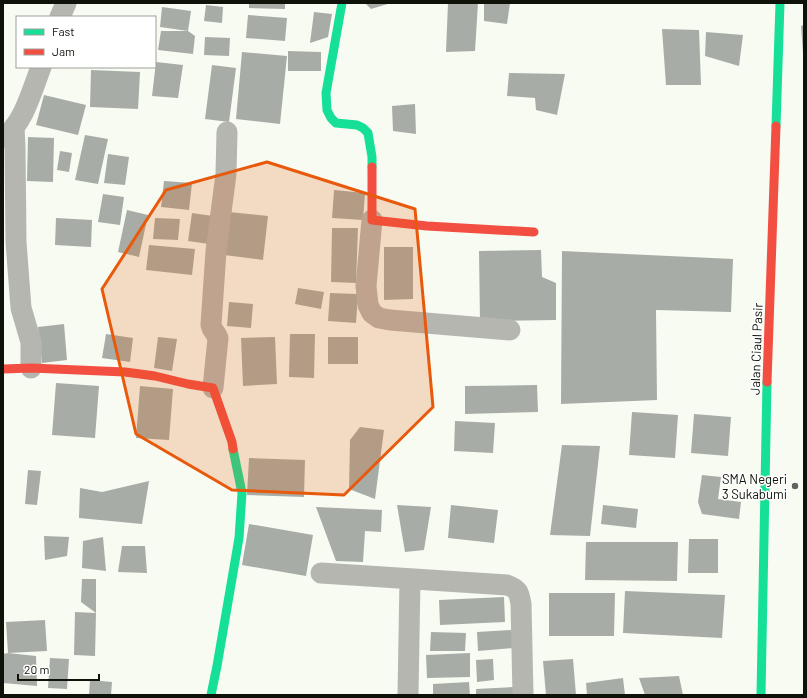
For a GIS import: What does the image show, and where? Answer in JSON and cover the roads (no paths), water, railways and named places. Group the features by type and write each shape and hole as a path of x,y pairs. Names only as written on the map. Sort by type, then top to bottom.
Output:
{"street":[{"path":"60,16 66,3"},
{"path":"342,3 326,93 327,110 331,118 336,123 357,125 363,128 368,133 370,141 372,156 372,220 366,286 368,305 372,313 379,318 390,320 510,330"},
{"name":"Jalan Ciaul Pasir","path":"761,695 767,382 780,3"},
{"path":"31,368 32,350 21,308 16,242 15,147 9,132 22,117 41,68"},
{"path":"211,695 239,538 242,493 232,442 213,388 218,338 211,325 216,251 226,174 227,132"},
{"path":"372,220 427,226 534,232"},
{"path":"3,369 31,368 125,372 155,376 213,388"},
{"path":"321,573 507,585 515,588 522,604 523,695"},
{"path":"408,695 410,579"}],"place":[{"name":"SMA Negeri 3 Sukabumi","path":"795,486"}]}
